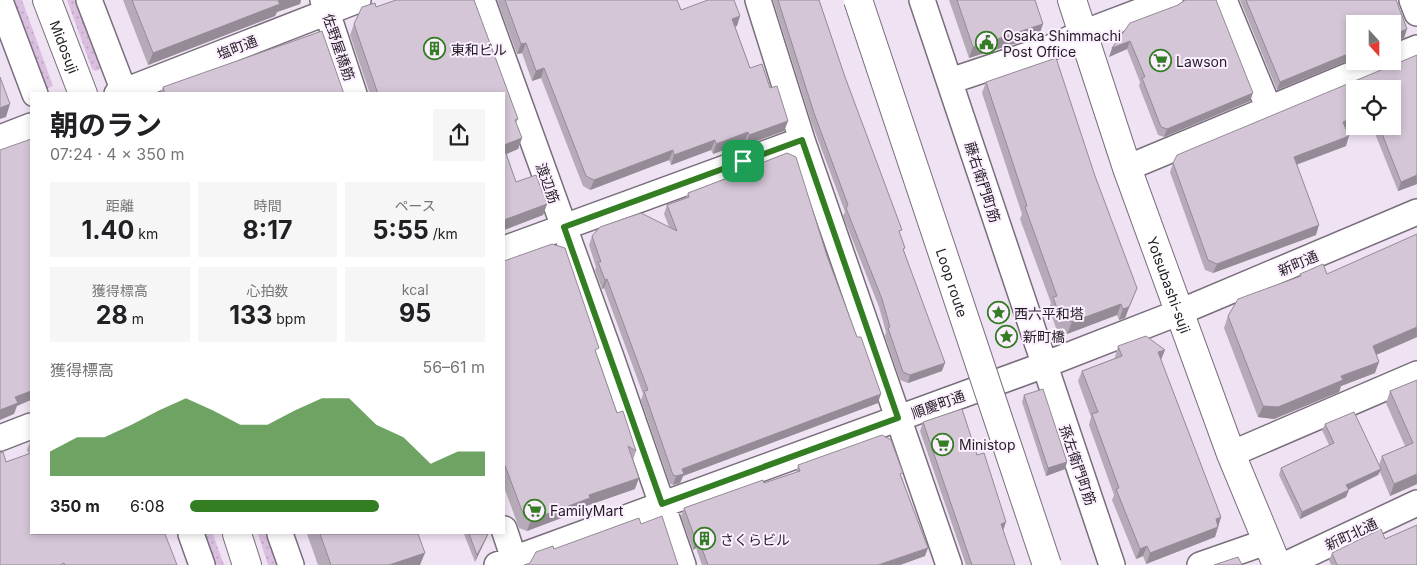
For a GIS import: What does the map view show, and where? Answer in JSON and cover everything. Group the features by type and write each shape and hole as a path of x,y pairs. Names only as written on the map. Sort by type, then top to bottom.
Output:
{"main road":[{"name":"Midosuji","path":"47,0 82,92"},
{"name":"Loop route","path":"858,0 1047,565"},
{"name":"Yotsubashi-suji","path":"1072,0 1128,168 1231,454 1272,554"},
{"path":"1033,524 1050,565"},
{"path":"237,534 247,565"}],"street":[{"path":"89,0 122,92"},
{"name":"塩町通","path":"124,92 325,6 358,0"},
{"name":"渡辺筋","path":"482,0 564,227 682,565"},
{"path":"758,0 802,140 949,565"},
{"name":"藤右衛門町筋","path":"922,0 1044,365"},
{"path":"950,81 1052,47 1083,32 1170,0"},
{"path":"1224,0 1269,109"},
{"path":"1412,0 1417,13"},
{"path":"0,1 34,92"},
{"name":"佐野屋橋筋","path":"325,6 353,92"},
{"path":"1401,54 1417,48"},
{"path":"1128,168 1362,70"},
{"path":"0,138 30,126"},
{"path":"505,249 802,140"},
{"name":"新町通","path":"1180,312 1417,212"},
{"name":"順慶町通","path":"509,563 662,504 1044,365 1180,312"},
{"name":"孫左衛門町筋","path":"1044,365 1112,565"},
{"path":"1231,454 1417,374"},
{"path":"0,438 30,426"},
{"name":"新町北通","path":"1285,565 1417,503"},
{"path":"191,534 202,565"},
{"path":"280,534 291,565"},
{"path":"505,534 509,563"},
{"path":"1200,565 1272,554"}],"shaded area":[{"path":"9,0 22,0 53,86 45,89"},
{"path":"67,0 81,0 103,68 96,71 92,69"},
{"path":"199,534 213,534 224,565 210,565"},
{"path":"258,534 271,534 282,565 268,565"}],"building":[{"path":"132,0 280,0 278,1 280,4 153,53"},
{"name":"東和ビル","path":"396,0 474,0 518,119 515,120 522,138 505,145 505,92 377,92 354,24 362,7 375,3 376,7"},
{"path":"505,0 677,0 681,10 708,0 734,0 740,16 732,19 750,68 762,64 770,88 777,86 788,121 749,135 748,132 716,144 715,140 674,155 673,150 594,180 586,176 544,68 536,71 526,43 521,44"},
{"path":"778,0 819,0 845,77 902,230 899,231 905,248 903,249 945,363 910,375 903,372 888,328 890,327 882,299 846,208 848,205 814,113"},
{"path":"957,0 1035,0 1043,24 973,47"},
{"path":"1185,0 1216,0 1253,93 1167,129 1161,127 1142,78 1145,77 1130,41 1112,48 1130,23 1178,5"},
{"path":"1246,0 1396,0 1407,29 1401,31 1401,15 1346,15 1346,55 1280,82"},
{"path":"322,31 343,92 164,92 163,87"},
{"path":"1417,55 1417,175 1401,182 1383,135 1401,135 1401,80 1357,80 1381,70 1401,70 1401,62"},
{"path":"1056,58 1095,176 1137,288 1129,307 1123,309 1121,304 1072,322 1060,317 1053,297 1057,296 1025,207 1027,206 986,82"},
{"path":"0,77 10,104 0,108"},
{"path":"1346,85 1346,121 1343,122 1346,135 1349,136 1294,157 1319,225 1217,264 1208,260 1173,163 1177,155"},
{"path":"30,139 30,391 15,397 18,403 0,410 0,150"},
{"path":"505,151 516,182 536,175 547,204 505,220"},
{"path":"787,153 796,157 827,256 857,337 861,337 881,394 682,469 684,474 673,475 644,391 648,390 607,279 605,280 598,262 601,262 592,236 600,227 641,213 677,231 667,205 689,197 688,193 759,166 759,164"},
{"path":"1417,234 1417,327 1373,346 1379,362 1341,376 1343,380 1278,407 1263,406 1228,316 1238,299 1301,276 1300,274 1323,264 1327,274"},
{"path":"552,244 565,248 599,348 595,350 617,413 623,411 636,451 628,446 639,478 589,495 590,498 531,520 524,516 505,466 505,261"},
{"path":"1146,336 1165,350 1158,352 1221,517 1216,519 1218,527 1150,553 1147,546 1140,549 1116,489 1119,488 1092,414 1098,412 1082,371 1122,356 1118,346"},
{"path":"1417,380 1417,474 1394,484 1382,456 1413,443 1390,391"},
{"path":"1043,389 1067,462 1048,468 1024,395"},
{"path":"962,409 977,455 984,453 1006,522 1001,524 1015,565 972,565 923,422"},
{"path":"1354,412 1381,469 1346,485 1349,490 1302,512 1281,468 1334,443 1325,424"},
{"path":"882,435 891,440 903,473 900,474 928,548 878,565 708,565 699,540 696,541 684,508 763,480 764,483 800,471 798,465"},
{"path":"3,452 6,462 30,453 30,534 165,534 177,565 65,565 64,563 60,565 0,565 0,453"},
{"path":"662,516 678,565 524,565 530,563 536,552 553,546 554,549 639,518 641,524"},
{"path":"1417,525 1417,565 1337,565 1332,553 1381,529 1385,539"},
{"path":"320,534 418,534 425,553 389,565 331,565"},
{"path":"469,534 488,534 477,555"},
{"path":"1238,557 1242,565 1214,565"}],"place":[{"name":"Osaka Shimmachi Post Office","path":"987,43"},
{"name":"東和ビル","path":"435,49"},
{"name":"Lawson","path":"1160,61"},
{"name":"西六平和塔","path":"998,313"},
{"name":"新町橋","path":"1007,336"},
{"name":"Ministop","path":"943,444"},
{"name":"FamilyMart","path":"534,510"},
{"name":"さくらビル","path":"704,539"}],"route":[{"path":"802,140 898,418 662,504 564,227 743,161 802,140"}]}
